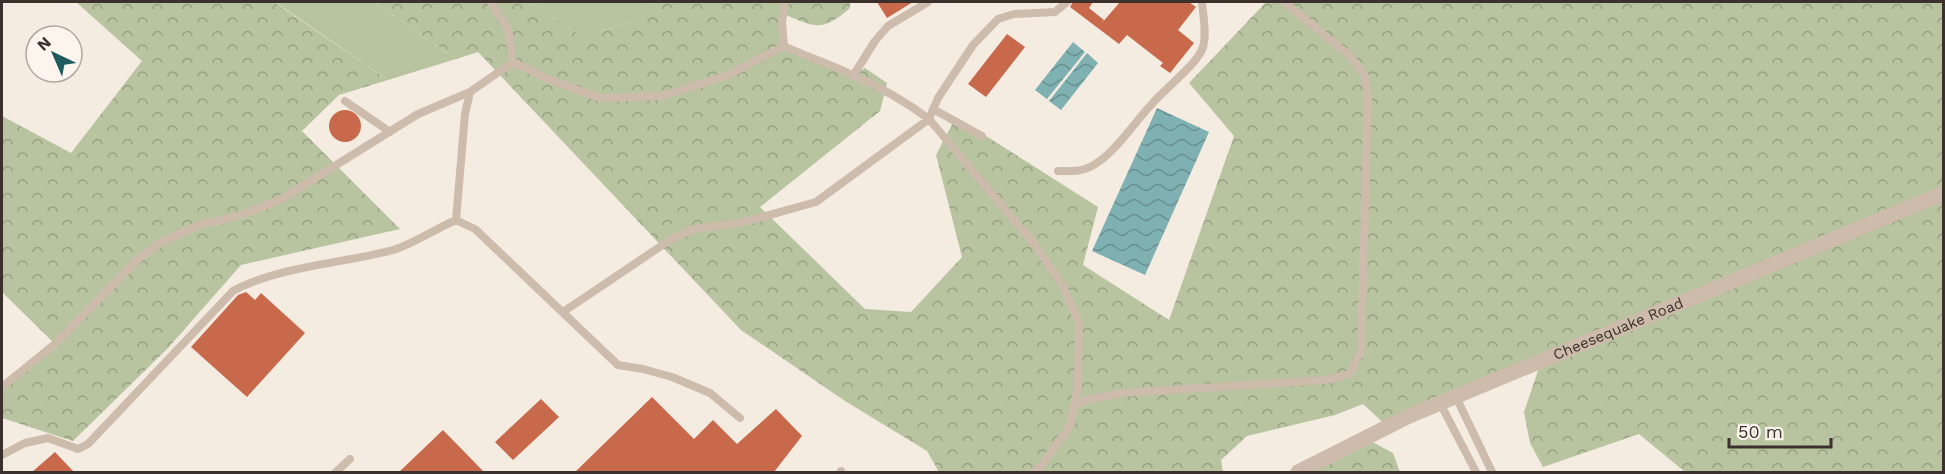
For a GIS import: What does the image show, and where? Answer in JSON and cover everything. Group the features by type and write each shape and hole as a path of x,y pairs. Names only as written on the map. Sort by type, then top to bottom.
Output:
{"street":[{"name":"Cheesequake Road","path":"1298,472 1409,416 1944,193"}],"lane":[{"path":"491,2 508,29 513,62"},
{"path":"784,46 782,22 785,2"},
{"path":"853,76 875,41 888,26 928,2"},
{"path":"563,312 670,240 694,229 744,222 816,202 929,119 938,98 973,45 998,19 1014,14 1055,12 1067,2"},
{"path":"1058,171 1074,171 1090,167 1109,152 1126,136 1150,105 1198,58 1203,47 1202,2"},
{"path":"1074,406 1087,399 1122,393 1326,380 1350,374 1361,351 1368,99 1365,76 1351,57 1284,2"},
{"path":"513,62 548,80 600,98 662,96 726,76 784,46"},
{"path":"784,46 853,76 914,108 929,119 1034,244 1062,284 1079,323 1078,387 1070,426 1042,465 1034,472"},
{"path":"2,387 56,343 137,260 160,243 199,225 238,216 280,200 418,114 470,92 513,62"},
{"path":"456,220 465,114 470,92"},
{"path":"345,101 390,132"},
{"path":"933,109 982,136"},
{"path":"456,220 475,230 618,365 672,377 710,393 740,418"},
{"path":"2,455 25,443 48,438 78,449 88,444 233,291 251,281 397,249 456,220"},
{"path":"1456,398 1491,472"},
{"path":"1440,404 1476,472"},
{"path":"336,472 350,459"}],"green space":[{"path":"76,2 274,2 388,80 339,95 302,131 400,229 241,265 168,348 73,441 2,418 2,387 58,347 2,292 2,116 71,153 142,61"},
{"path":"275,2 374,2 456,59 388,80"},
{"path":"374,2 528,2 582,36 630,23 652,2 850,2 850,8 825,24 811,24 783,14 784,45 853,76 865,68 887,83 880,111 760,207 865,309 911,312 962,257 936,155 956,117 1098,207 1083,265 1169,320 1234,136 1189,83 1266,2 1943,2 1943,472 1685,472 1639,434 1543,467 1530,443 1524,412 1541,362 1388,427 1363,404 1335,415 1247,436 1221,460 1223,472 939,472 927,451 845,401 741,330 478,52 456,59"},
{"path":"528,2 652,2 630,23 582,36"},
{"path":"1365,438 1393,453 1400,472 1316,472 1315,463"}],"water":[{"path":"1073,42 1085,52 1047,99 1035,90"},
{"path":"1087,53 1098,63 1061,110 1049,101"},
{"path":"1157,108 1209,132 1145,275 1092,251"}],"building":[{"path":"877,2 913,2 887,18"},
{"path":"1073,2 1093,2 1089,8 1104,20 1101,24 1120,2 1189,2 1196,7 1178,30 1194,43 1170,73 1160,66 1163,63 1127,35 1119,44 1070,7"},
{"path":"1007,34 1025,47 986,97 968,84"},
{"path":"345,110 356,115 361,126 356,137 345,142 334,137 329,126 334,115"},
{"path":"246,292 255,300 261,293 305,333 247,397 191,347 238,295"},
{"path":"652,397 694,439 713,420 737,444 776,409 802,436 774,472 575,472"},
{"path":"541,399 559,417 513,460 495,442"},
{"path":"443,430 484,472 399,472"},
{"path":"55,452 74,472 32,472"}]}
